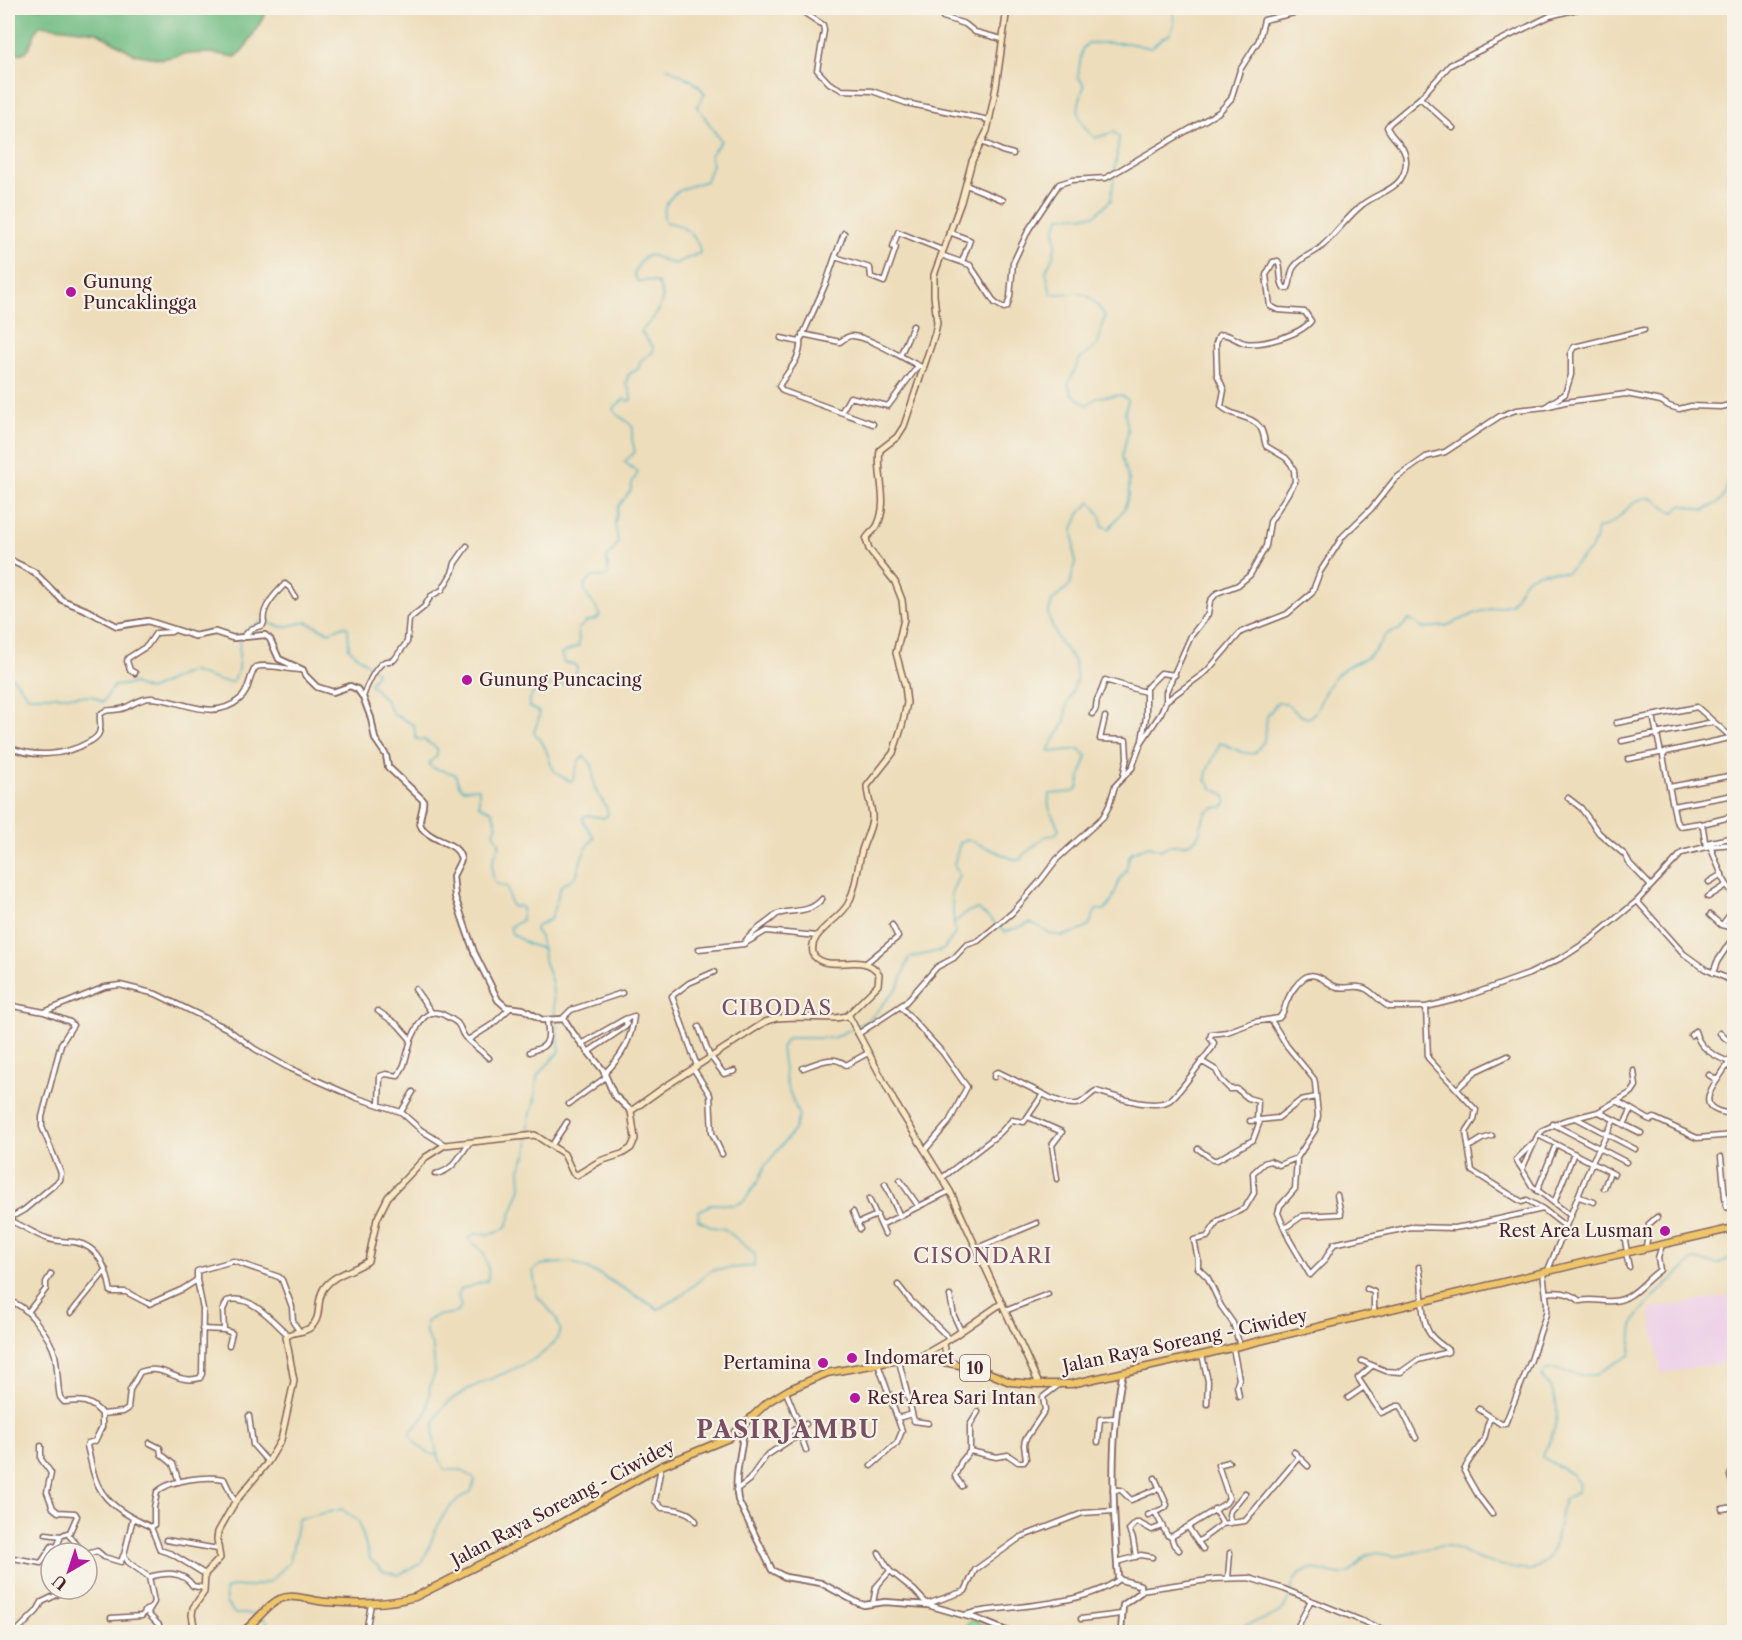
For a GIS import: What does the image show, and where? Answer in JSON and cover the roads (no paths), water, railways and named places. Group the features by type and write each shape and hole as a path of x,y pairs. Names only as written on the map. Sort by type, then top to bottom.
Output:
{"highway":[{"name":"Jalan Raya Soreang - Ciwidey","path":"243,1632 276,1600 287,1596 326,1602 390,1602 415,1597 554,1527 661,1466 729,1438 768,1402 826,1373 918,1358 987,1371 1010,1382 1060,1384 1085,1381 1734,1228"}],"main road":[{"path":"195,1632 192,1611 202,1594 205,1574 218,1562 218,1532 235,1502 268,1462 279,1444 294,1388 294,1376 285,1341 288,1335 309,1329 316,1321 319,1315 320,1298 332,1280 368,1262 377,1219 388,1197 426,1157 446,1146 531,1135 552,1145 564,1154 575,1175 593,1165 626,1153 635,1139 631,1111 710,1057 777,1018 849,1016 878,985 879,974 876,969 866,963 820,962 812,952 813,941 841,914 850,899 872,819 867,786 893,753 905,714 906,693 896,653 904,619 904,606 895,582 866,542 868,535 879,523 883,492 880,450 897,437 904,426 937,327 933,280 972,161 982,142 989,120 1007,8"},
{"path":"849,1016 894,1101 950,1191 1039,1384"},
{"path":"918,1358 1002,1304"},
{"path":"947,1341 947,1362"}],"street":[{"path":"835,257 870,268 871,277 884,282 896,247 893,246 897,232 970,265 995,303 1001,307 1007,307 1013,263 1029,229 1053,191 1064,181 1104,178 1111,175 1219,112 1231,99 1234,85 1259,40 1264,20 1294,12 1299,8"},
{"path":"1141,743 1161,713 1166,701 1166,692 1191,636 1205,618 1212,598 1219,592 1243,583 1250,575 1266,546 1270,522 1295,482 1291,464 1286,458 1266,446 1260,427 1251,420 1225,410 1221,406 1224,390 1217,374 1217,338 1222,333 1241,342 1252,344 1285,337 1306,327 1311,321 1308,314 1302,310 1278,310 1269,306 1266,275 1276,260 1279,262 1281,283 1284,288 1288,288 1291,285 1292,269 1300,260 1317,250 1362,205 1378,194 1394,188 1406,166 1406,156 1400,144 1390,135 1388,125 1420,98 1450,65 1550,16 1581,8"},
{"path":"800,10 823,25 817,70 833,86 846,91 872,91 906,103 989,120"},
{"path":"943,17 965,24 975,32 1003,39"},
{"path":"1420,98 1453,128"},
{"path":"982,142 1013,154"},
{"path":"965,185 1003,200"},
{"path":"949,232 970,240 962,262"},
{"path":"844,233 826,283 802,334 796,360 780,388 873,424"},
{"path":"900,356 914,326"},
{"path":"1542,407 1565,394 1571,375 1571,352 1574,347 1644,330"},
{"path":"802,334 840,342 848,336 853,336 925,368"},
{"path":"781,338 800,342"},
{"path":"842,411 850,397 888,406 918,366"},
{"path":"1166,701 1199,679 1241,632 1287,614 1312,593 1320,572 1343,537 1371,509 1392,482 1426,457 1445,452 1507,412 1626,394 1661,401 1679,409 1691,406 1721,407 1734,404"},
{"path":"363,697 367,685 378,668 385,661 394,660 406,643 409,636 409,619 421,610 431,596 442,590 455,563 467,546"},
{"path":"8,559 30,568 62,600 117,626 148,621 195,636 215,632 233,638 242,638 261,634 267,636 279,659 303,670 317,687 333,692 352,687 357,689 363,697 375,738 386,755 388,767 423,800 424,806 420,820 422,828 438,841 459,851 461,860 454,871 453,879 460,916 474,952 498,1000 506,1007 523,1009 548,1021 561,1018 571,1010 622,993"},
{"path":"242,638 251,629 263,625 263,616 267,606 285,584 295,597"},
{"path":"135,673 130,670 126,661 128,658 147,646 156,633 174,630"},
{"path":"8,747 30,754 72,750 98,736 100,715 106,710 121,709 142,698 193,708 213,710 225,708 245,694 256,667 267,665 282,669 303,670"},
{"path":"858,1033 903,1010 939,966 948,962 966,945 978,941 1012,913 1057,859 1103,817 1115,786 1134,763 1141,743 1146,717 1145,692 1147,686 1161,673 1175,675"},
{"path":"1092,714 1096,711 1097,700 1103,692 1105,680 1145,692"},
{"path":"1616,723 1696,707 1733,737"},
{"path":"1653,716 1678,824 1702,824 1734,816"},
{"path":"1105,717 1100,739 1126,741 1127,758 1123,778"},
{"path":"1622,741 1714,722"},
{"path":"1628,759 1733,737"},
{"path":"1669,787 1734,775"},
{"path":"1673,806 1734,795"},
{"path":"1568,798 1581,808 1599,833 1625,855 1630,864 1651,886"},
{"path":"1702,824 1707,845 1734,896"},
{"path":"994,1077 995,1072 998,1072 1049,1098 1073,1103 1080,1103 1096,1091 1133,1101 1164,1103 1176,1094 1213,1045 1211,1034 1227,1032 1282,1015 1287,1000 1306,976 1312,975 1324,979 1337,987 1352,986 1366,989 1389,1007 1426,1007 1462,998 1529,974 1580,947 1637,900 1682,853 1734,837"},
{"path":"1707,845 1734,844"},
{"path":"1708,882 1722,874"},
{"path":"1708,897 1727,885"},
{"path":"744,944 753,932 769,923 777,914 806,911 815,907 822,899"},
{"path":"1637,900 1684,954 1734,984"},
{"path":"1722,925 1734,909"},
{"path":"1710,915 1722,925 1734,928"},
{"path":"866,963 899,936 892,925"},
{"path":"699,949 744,944 766,931 817,936"},
{"path":"1713,973 1717,962 1734,936"},
{"path":"714,972 689,983 672,996 695,1067 711,1098 712,1133 722,1154"},
{"path":"44,1012 105,987 120,985 137,988 163,997 205,1017 287,1067 331,1087 401,1112 421,1130 446,1146"},
{"path":"415,988 432,1013"},
{"path":"8,1005 44,1012 73,1025 61,1044 42,1117 42,1127 62,1176 35,1202 8,1220"},
{"path":"468,1040 500,1018 510,1007"},
{"path":"1426,1007 1427,1056 1476,1110 1474,1120 1466,1132 1474,1173 1522,1202 1529,1200 1566,1227"},
{"path":"903,1010 943,1053 967,1087 949,1122 925,1150"},
{"path":"378,1011 398,1025 411,1040"},
{"path":"379,1105 380,1076 383,1074 397,1077 399,1075 411,1040 422,1018 432,1013 440,1013 458,1024 462,1035 489,1058"},
{"path":"569,1104 606,1075 621,1056 628,1044 634,1016 582,1044"},
{"path":"561,1018 606,1075 614,1095 631,1111"},
{"path":"588,1052 625,1028 627,1025 625,1019"},
{"path":"1271,1020 1287,1046 1314,1079 1318,1116 1315,1130 1297,1158 1295,1189 1278,1213 1310,1275 1324,1261 1334,1244 1411,1227 1454,1228 1544,1209"},
{"path":"531,1052 542,1048 547,1042 548,1021"},
{"path":"699,1027 710,1057 724,1074 735,1071"},
{"path":"1690,1035 1695,1031 1697,1040 1709,1052 1729,1062"},
{"path":"1720,1033 1734,1044"},
{"path":"1734,1052 1710,1092 1709,1101 1717,1111 1734,1114"},
{"path":"803,1068 826,1059 839,1060 846,1065 868,1053"},
{"path":"1457,1089 1476,1071 1508,1056"},
{"path":"1198,1149 1213,1160 1217,1160 1253,1140 1258,1121 1258,1101 1248,1098 1237,1089 1230,1089 1221,1080 1216,1070 1201,1061"},
{"path":"1522,1170 1538,1135 1553,1124 1598,1112 1617,1101 1636,1086 1634,1071"},
{"path":"1709,1075 1717,1080"},
{"path":"401,1112 412,1092"},
{"path":"942,1178 1000,1133 1012,1120 1023,1123 1043,1094"},
{"path":"1250,1121 1278,1118 1301,1100 1316,1097"},
{"path":"1617,1101 1650,1120 1654,1118 1697,1138 1734,1135"},
{"path":"1624,1125 1631,1110"},
{"path":"1598,1112 1641,1133"},
{"path":"1028,1117 1062,1132 1052,1145 1057,1179"},
{"path":"1576,1118 1635,1149"},
{"path":"1479,1409 1501,1424 1505,1424 1531,1360 1546,1314 1546,1271 1592,1162 1614,1120"},
{"path":"552,1145 567,1122"},
{"path":"1553,1124 1626,1162"},
{"path":"1538,1135 1612,1173 1604,1188"},
{"path":"1469,1147 1492,1136"},
{"path":"1535,1142 1516,1160 1532,1186 1571,1216"},
{"path":"435,1174 445,1172 450,1168 469,1143"},
{"path":"1537,1191 1556,1144"},
{"path":"1554,1203 1574,1152"},
{"path":"1721,1156 1726,1207 1734,1209"},
{"path":"1239,1396 1233,1323 1221,1306 1208,1278 1198,1268 1194,1240 1207,1237 1218,1221 1245,1208 1254,1193 1253,1173 1264,1163 1270,1161 1277,1166 1297,1158"},
{"path":"900,1180 919,1207"},
{"path":"885,1184 900,1216"},
{"path":"881,1225 950,1191"},
{"path":"1285,1228 1302,1216 1341,1214 1337,1195"},
{"path":"1579,1197 1594,1202"},
{"path":"869,1199 885,1233"},
{"path":"853,1212 860,1229"},
{"path":"858,1223 877,1215"},
{"path":"1646,1247 1648,1224 1657,1217"},
{"path":"8,1220 48,1239 79,1243 88,1247 100,1257 113,1293 126,1292 149,1304 197,1280"},
{"path":"977,1248 1037,1223"},
{"path":"1624,1234 1629,1267"},
{"path":"1546,1293 1560,1292 1574,1296 1580,1301 1593,1299 1611,1302 1628,1298 1648,1278 1660,1270 1658,1258 1662,1244"},
{"path":"8,1302 12,1301 28,1312 52,1348 56,1357 60,1397 64,1402 88,1401 102,1414 123,1412 128,1409 129,1394 140,1372 167,1371 180,1379 200,1378 202,1374 203,1309 197,1271 232,1261 279,1277 292,1307 293,1322 301,1333"},
{"path":"1362,1361 1386,1371 1401,1371 1418,1360 1448,1352 1429,1334 1422,1301 1422,1280 1419,1268"},
{"path":"71,1312 106,1270"},
{"path":"28,1312 46,1289 46,1282 51,1274"},
{"path":"898,1285 947,1341"},
{"path":"1367,1289 1374,1292 1374,1313"},
{"path":"1005,1311 1048,1294"},
{"path":"950,1296 954,1316 961,1331"},
{"path":"224,1330 224,1306 227,1301 233,1299 254,1305 288,1335"},
{"path":"202,1329 231,1330 229,1345"},
{"path":"1203,1355 1208,1381 1207,1404"},
{"path":"899,1360 915,1422 928,1423"},
{"path":"870,1466 899,1440 902,1431 878,1364"},
{"path":"1372,1366 1358,1377 1364,1387 1381,1413 1400,1406 1416,1438"},
{"path":"1119,1579 1113,1490 1116,1419 1123,1372"},
{"path":"970,1451 996,1457 1008,1455 1018,1462 1025,1461 1024,1444 1045,1410 1043,1397 1060,1384"},
{"path":"1348,1398 1364,1387"},
{"path":"786,1392 800,1426"},
{"path":"962,1486 955,1476 961,1462 970,1451 970,1425 978,1412"},
{"path":"102,1414 101,1431 95,1441 88,1443 87,1446 95,1479 108,1499 133,1518 151,1527 160,1550 177,1557 205,1574"},
{"path":"898,1419 912,1414"},
{"path":"249,1416 254,1447 268,1462"},
{"path":"1491,1417 1483,1440 1468,1460 1464,1471 1492,1514"},
{"path":"1098,1442 1100,1419 1116,1419"},
{"path":"790,1440 789,1433 806,1424"},
{"path":"744,1425 736,1490 738,1500 772,1570 785,1577 821,1583 858,1603 928,1604 1009,1632"},
{"path":"736,1490 749,1480 766,1456 790,1440 801,1436 806,1450"},
{"path":"150,1443 160,1448 161,1454 174,1464 178,1482"},
{"path":"41,1446 41,1459 51,1473 47,1492 53,1508 58,1512 75,1513 77,1516 69,1534"},
{"path":"1294,1452 1308,1466"},
{"path":"1198,1542 1222,1524 1245,1521 1299,1457"},
{"path":"1228,1500 1218,1465 1229,1462"},
{"path":"661,1466 655,1501 662,1508 681,1510 692,1515 696,1521"},
{"path":"1734,1473 1730,1476 1734,1489"},
{"path":"151,1527 154,1525 157,1492 178,1482 202,1478 223,1478 235,1502"},
{"path":"1149,1515 1167,1505 1155,1478"},
{"path":"1113,1490 1121,1490 1131,1500 1160,1488"},
{"path":"1231,1523 1229,1515 1245,1493"},
{"path":"1172,1538 1228,1500 1239,1501"},
{"path":"1722,1509 1734,1507"},
{"path":"1214,1509 1222,1524"},
{"path":"928,1604 965,1592 975,1570 997,1552 1026,1535 1083,1513 1114,1511"},
{"path":"1155,1512 1167,1535 1172,1538 1179,1550"},
{"path":"99,1553 104,1557 121,1562 133,1518"},
{"path":"1136,1557 1129,1530 1132,1526 1139,1523 1152,1530 1162,1526"},
{"path":"1188,1527 1203,1550"},
{"path":"46,1534 61,1536 65,1533 75,1541"},
{"path":"12,1558 41,1563 52,1546 57,1547 61,1536"},
{"path":"166,1540 219,1549"},
{"path":"879,1553 890,1571 928,1604"},
{"path":"1228,1578 1230,1553"},
{"path":"1117,1562 1144,1555 1152,1557"},
{"path":"124,1556 128,1562 149,1577 154,1602 149,1615 157,1623 160,1632"},
{"path":"873,1603 876,1587 890,1571"},
{"path":"149,1577 171,1572 191,1582 193,1586 204,1588"},
{"path":"1141,1590 1228,1578 1250,1578 1284,1589 1389,1632"},
{"path":"1119,1579 1137,1584 1141,1590"},
{"path":"964,1616 976,1612 1060,1601 1108,1587 1119,1579"},
{"path":"1121,1632 1122,1605 1140,1594 1141,1590"},
{"path":"1295,1632 1311,1600"},
{"path":"10,1632 10,1629 16,1632 45,1601"},
{"path":"366,1632 371,1602"},
{"path":"111,1618 142,1616 146,1610 150,1609"},
{"path":"1082,1619 1121,1614"}],"waterway":[{"path":"857,1026 869,1020 899,986 909,958 943,950 955,934 951,894 959,875 954,864 960,843 967,839 1013,859 1021,860 1022,856 1046,836 1054,834 1059,829 1049,808 1050,794 1073,792 1078,788 1087,756 1080,749 1051,752 1048,750 1065,722 1067,705 1077,679 1074,661 1057,638 1048,615 1052,601 1070,585 1075,562 1073,529 1079,514 1091,501 1101,517 1102,525 1109,529 1124,509 1129,495 1129,480 1122,457 1128,431 1125,412 1128,400 1121,395 1098,397 1087,405 1072,394 1068,384 1080,359 1098,344 1105,316 1088,296 1077,293 1051,294 1046,271 1053,256 1056,244 1055,229 1060,217 1095,215 1111,200 1119,137 1114,132 1095,138 1080,120 1078,108 1084,86 1078,76 1082,49 1088,43 1128,43 1151,48 1169,35 1174,25 1173,8"},
{"path":"542,948 540,937 535,930 536,926 551,919 561,886 576,876 585,851 594,837 584,823 583,817 588,815 603,818 608,815 595,788 593,768 589,760 584,756 579,760 571,781 557,774 551,766 546,750 534,732 539,712 529,707 530,700 533,694 544,687 572,685 574,682 577,668 574,664 564,663 561,654 579,646 578,629 600,615 586,594 585,586 591,579 605,577 609,574 607,559 618,543 615,524 618,507 631,490 638,472 624,462 635,452 632,439 633,428 613,409 624,399 631,400 630,390 626,385 628,375 638,369 641,360 653,352 653,347 641,332 658,312 663,297 658,283 646,280 638,282 634,274 646,256 654,256 674,264 700,253 694,237 684,229 667,223 664,219 664,212 673,195 706,181 712,164 710,155 721,141 697,106 705,94 701,88 692,80 667,67"},
{"path":"955,922 967,912 978,909 1005,932 1030,923 1050,934 1063,936 1089,926 1096,910 1104,910 1111,903 1132,852 1149,846 1161,850 1192,842 1198,835 1206,813 1212,808 1223,807 1227,802 1224,794 1213,789 1206,780 1207,771 1220,743 1242,752 1255,753 1264,741 1267,716 1278,702 1286,704 1300,715 1309,718 1337,675 1348,666 1364,660 1389,633 1399,630 1409,619 1422,628 1446,626 1479,612 1511,604 1525,580 1534,574 1552,571 1566,573 1591,549 1597,529 1615,521 1639,500 1654,499 1668,510 1675,512 1682,505 1704,510 1714,505 1724,496 1729,466 1734,456"},
{"path":"242,634 258,623 283,627 307,622 329,632 344,626 348,628 349,649 377,672 370,684 384,698 393,714 414,725 416,739 424,740 437,748 437,756 429,765 455,774 463,789 479,788 479,805 492,811 497,825 494,832 500,845 493,864 494,880 496,884 507,887 513,907 522,908 522,920 510,927 512,934 528,944 543,949 544,960 552,983 555,1017"},
{"path":"8,674 28,696 92,696 103,702 114,686 133,684 149,690 190,671 220,681 232,682 238,670 240,639"},
{"path":"436,1455 420,1447 410,1433 427,1413 430,1386 435,1372 433,1348 426,1334 426,1322 437,1316 458,1312 461,1307 458,1296 461,1289 487,1281 486,1259 468,1238 474,1234 498,1232 507,1226 521,1188 520,1169 528,1151 529,1120 535,1100 537,1076 560,1051 556,1021"},
{"path":"257,1616 255,1614 235,1614 226,1603 225,1590 233,1586 247,1587 269,1582 290,1562 298,1519 342,1509 359,1522 370,1559 383,1571 398,1575 422,1563 445,1513 452,1505 471,1492 475,1480 462,1470 445,1470 434,1442 436,1420 447,1404 464,1391 532,1360 552,1345 561,1331 555,1316 537,1296 533,1271 540,1265 571,1262 599,1274 658,1309 680,1297 711,1270 754,1266 755,1254 725,1229 713,1227 698,1220 699,1211 712,1204 735,1205 744,1201 759,1180 765,1166 794,1130 799,1116 786,1083 781,1048 787,1038 833,1038 853,1028"},
{"path":"1226,1632 1281,1611 1288,1601 1295,1580 1302,1572 1312,1569 1336,1575 1346,1574 1354,1569 1365,1556 1372,1553 1396,1556 1433,1547 1449,1546 1478,1559 1514,1568 1531,1570 1541,1565 1553,1550 1564,1500 1577,1492 1579,1484 1571,1474 1542,1457 1553,1434 1557,1417 1556,1401 1542,1377 1547,1370 1555,1369 1578,1375 1596,1375 1630,1355 1633,1326 1650,1301 1694,1260 1718,1264 1734,1256"},
{"path":"261,1618 266,1622 269,1632"}],"place":[{"name":"Gunung Puncaklingga","path":"71,292"},
{"name":"Gunung Puncacing","path":"467,680"},
{"name":"Rest Area Lusman","path":"1665,1231"},
{"name":"Indomaret","path":"852,1358"},
{"name":"Pertamina","path":"823,1363"},
{"name":"Rest Area Sari Intan","path":"855,1398"}],"district":[{"name":"CIBODAS","path":"777,1008"},
{"name":"CISONDARI","path":"983,1256"},
{"name":"PASIRJAMBU","path":"788,1430"}]}
